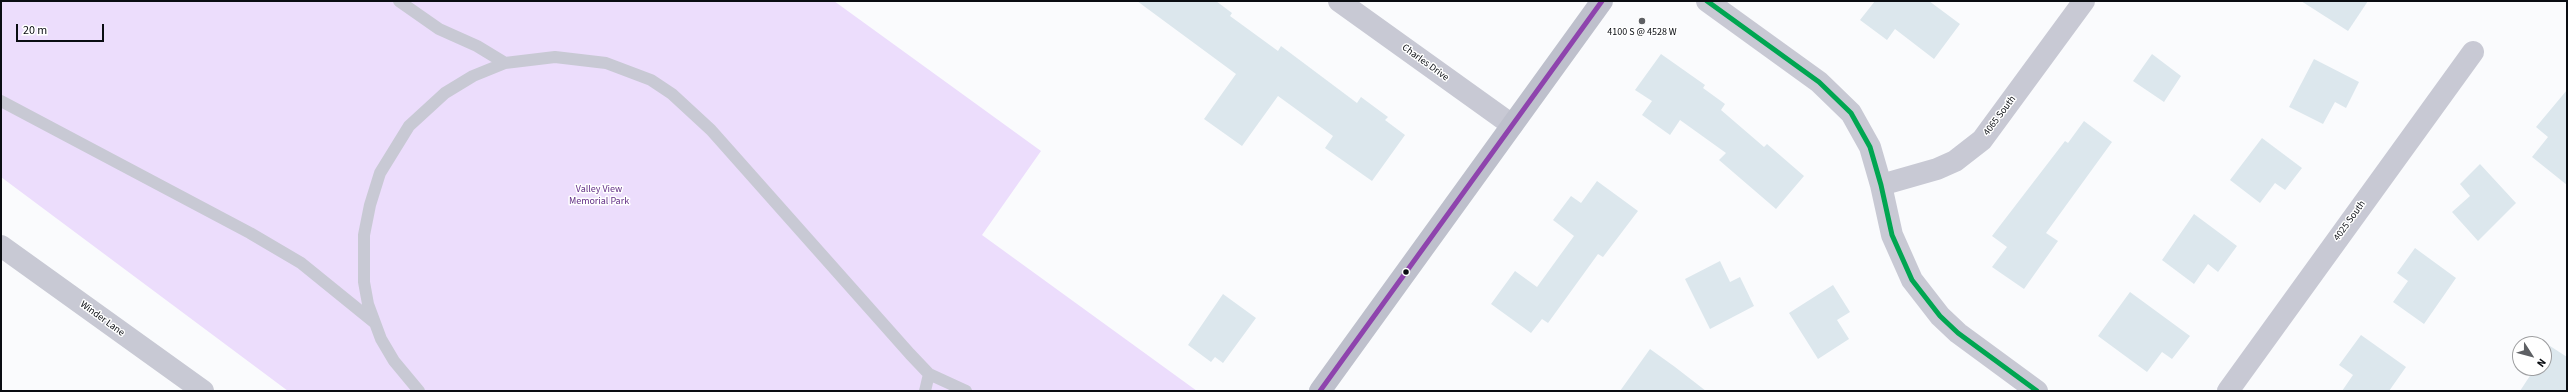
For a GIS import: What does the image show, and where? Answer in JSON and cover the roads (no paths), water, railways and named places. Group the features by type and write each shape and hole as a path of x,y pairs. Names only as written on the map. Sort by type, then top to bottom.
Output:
{"main road":[{"path":"1320,391 1602,1"}],"street":[{"name":"Charles Drive","path":"1339,1 1512,125"},
{"path":"1707,1 1837,97 1862,129 1870,147 1881,185 1892,236 1901,259 1926,300 1958,333 2037,391"},
{"name":"4065 South","path":"1881,185 1937,169 1974,147 1993,127 2084,1"},
{"name":"4025 South","path":"2228,391 2473,52"},
{"name":"Winder Lane","path":"1,246 203,391"}],"lane":[{"path":"399,1 439,29 477,46 504,63"},
{"path":"420,391 394,361 375,323 364,282 364,235 370,205 380,173 409,126 445,93 473,76 504,63 555,57 606,63 651,80 672,94 711,130 891,334 929,374 966,391"},
{"path":"1,101 250,233 300,263 375,323"},
{"path":"925,391 929,374"}],"place":[{"name":"4100 S @ 4528 W","path":"1642,21"}],"park label":[{"name":"Valley View Memorial Park","path":"599,196"}]}
